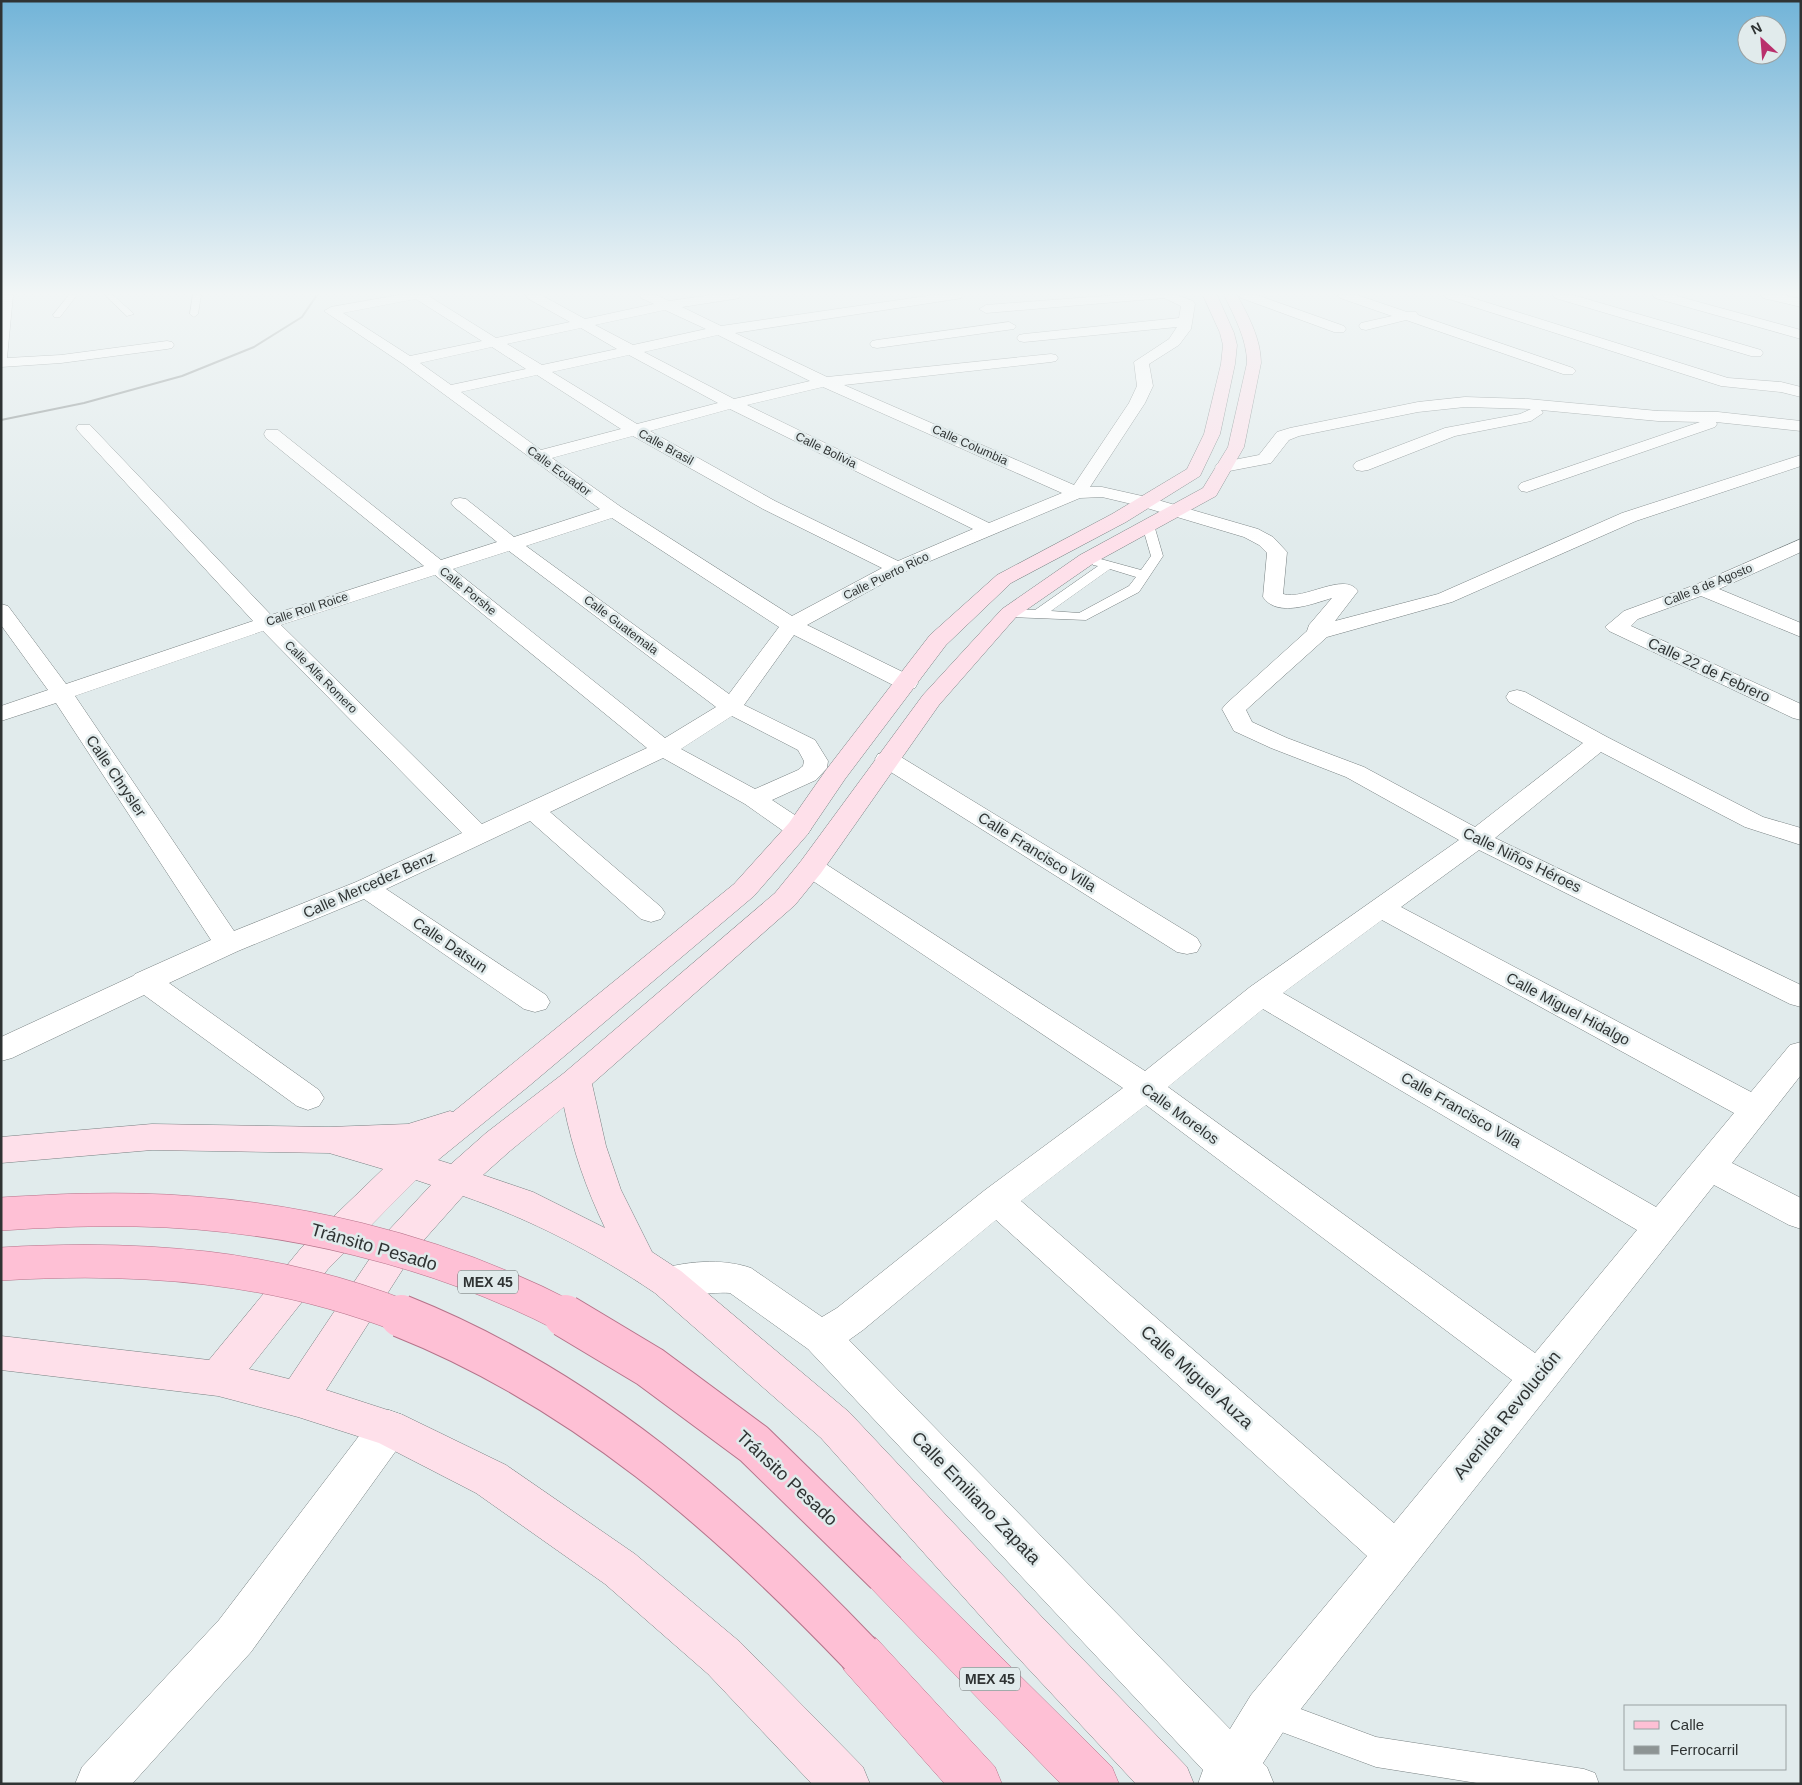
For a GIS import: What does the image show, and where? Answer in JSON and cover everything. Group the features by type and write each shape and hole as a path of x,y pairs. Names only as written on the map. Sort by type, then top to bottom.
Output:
{"main road":[{"path":"298,1398 402,1240 455,1180 498,1142 575,1082 785,898 811,867 931,700 1009,613 1098,562 1147,514 1194,472 1212,434 1225,378"},
{"path":"218,1379 315,1258 410,1164 518,1078 744,890 798,829 825,771 907,683 938,640 1004,579 1147,514 1174,512 1210,492 1236,447 1250,378"},
{"path":"1,1150 152,1137 328,1140 409,1137 459,1120 518,1078"},
{"path":"575,1082 589,1146 601,1182 653,1273"},
{"path":"328,1140 410,1164 521,1202 653,1273 835,1425 1025,1632 1170,1784"},
{"name":"Tránsito Pesado","path":"1,1214 52,1210 132,1208 283,1223 328,1232 376,1245 497,1286 538,1303 663,1375 756,1445 886,1573 1094,1784"},
{"path":"1,1264 92,1260 164,1262 282,1280 379,1309 497,1359 556,1393 613,1433 708,1508 782,1574 860,1654 978,1784"},
{"path":"1,1353 218,1379 298,1398 389,1428 491,1479 620,1570 724,1658 846,1784"}],"street":[{"name":"Calle Ecuador","path":"433,378 614,511 791,625 907,683"},
{"path":"450,390 505,378"},
{"name":"Calle Brasil","path":"551,378 635,430 768,505 897,568"},
{"name":"Calle Bolivia","path":"683,378 989,530"},
{"name":"Calle Columbia","path":"817,378 1077,493"},
{"path":"539,456 732,404 825,382 855,378"},
{"path":"1077,493 1137,403 1145,386 1144,378"},
{"path":"1711,378 1726,383 1781,387 1801,392"},
{"path":"1528,487 1706,424 1733,419 1744,414 1743,402 1726,383"},
{"path":"1224,467 1265,459 1283,436 1418,407 1465,402 1551,406 1658,416 1733,419 1801,426"},
{"path":"1362,466 1451,432 1524,418 1551,406"},
{"name":"Calle Alfa Romero","path":"84,428 267,622 479,836"},
{"name":"Calle Porshe","path":"272,434 664,749 754,799 798,829"},
{"path":"1174,512 1251,533 1266,542 1277,552 1273,597 1278,601 1290,602 1347,590 1316,630 1319,632 1446,598 1629,517 1801,460"},
{"path":"1077,493 1096,491 1147,514"},
{"name":"Calle Puerto Rico","path":"731,707 791,625 897,568 1077,493"},
{"name":"Calle Guatemala","path":"460,503 510,543 731,707 807,745 816,761 825,771"},
{"name":"Calle Roll Roice","path":"1,714 267,622 614,511"},
{"name":"Calle 8 de Agosto","path":"1616,627 1631,615 1702,589 1801,546"},
{"path":"1780,555 1801,564"},
{"path":"1702,589 1801,631"},
{"name":"Calle Chrysler","path":"1,610 61,693 228,944"},
{"name":"Calle 22 de Febrero","path":"1616,627 1801,713"},
{"name":"Calle Niños Héroes","path":"1319,632 1234,709 1242,726 1279,743 1355,772 1477,839 1801,997"},
{"path":"1517,697 1599,742 1754,822 1801,837"},
{"name":"Calle Mercedez Benz","path":"1,1050 145,981 228,944 366,888 479,836 664,749 731,707"},
{"path":"822,1337 850,1319 997,1200 1146,1088 1261,994 1477,839 1599,742"},
{"name":"Calle Francisco Villa","path":"887,759 1187,945"},
{"path":"754,799 807,775 825,771"},
{"path":"533,810 651,913"},
{"name":"Calle Morelos","path":"811,867 1146,1088 1538,1377"},
{"name":"Calle Datsun","path":"366,888 535,1002"},
{"name":"Calle Miguel Hidalgo","path":"1381,908 1755,1109"},
{"path":"145,981 308,1098"},
{"name":"Calle Francisco Villa","path":"1261,994 1660,1226"},
{"name":"Avenida Revolución","path":"1235,1778 1268,1712 1801,1053"},
{"path":"1708,1166 1801,1215"},
{"name":"Calle Miguel Auza","path":"997,1200 1396,1553"},
{"name":"Calle Emiliano Zapata","path":"653,1273 738,1279 822,1337 1235,1778"},
{"path":"100,1784 235,1636 389,1428"}],"lane":[{"path":"1009,613 1081,617 1134,589 1157,556 1147,514"},
{"path":"1039,614 1098,562 1144,575"},
{"path":"1268,1712 1376,1752 1584,1784"}],"railway":[{"path":"1,420 84,403 174,378"}]}
